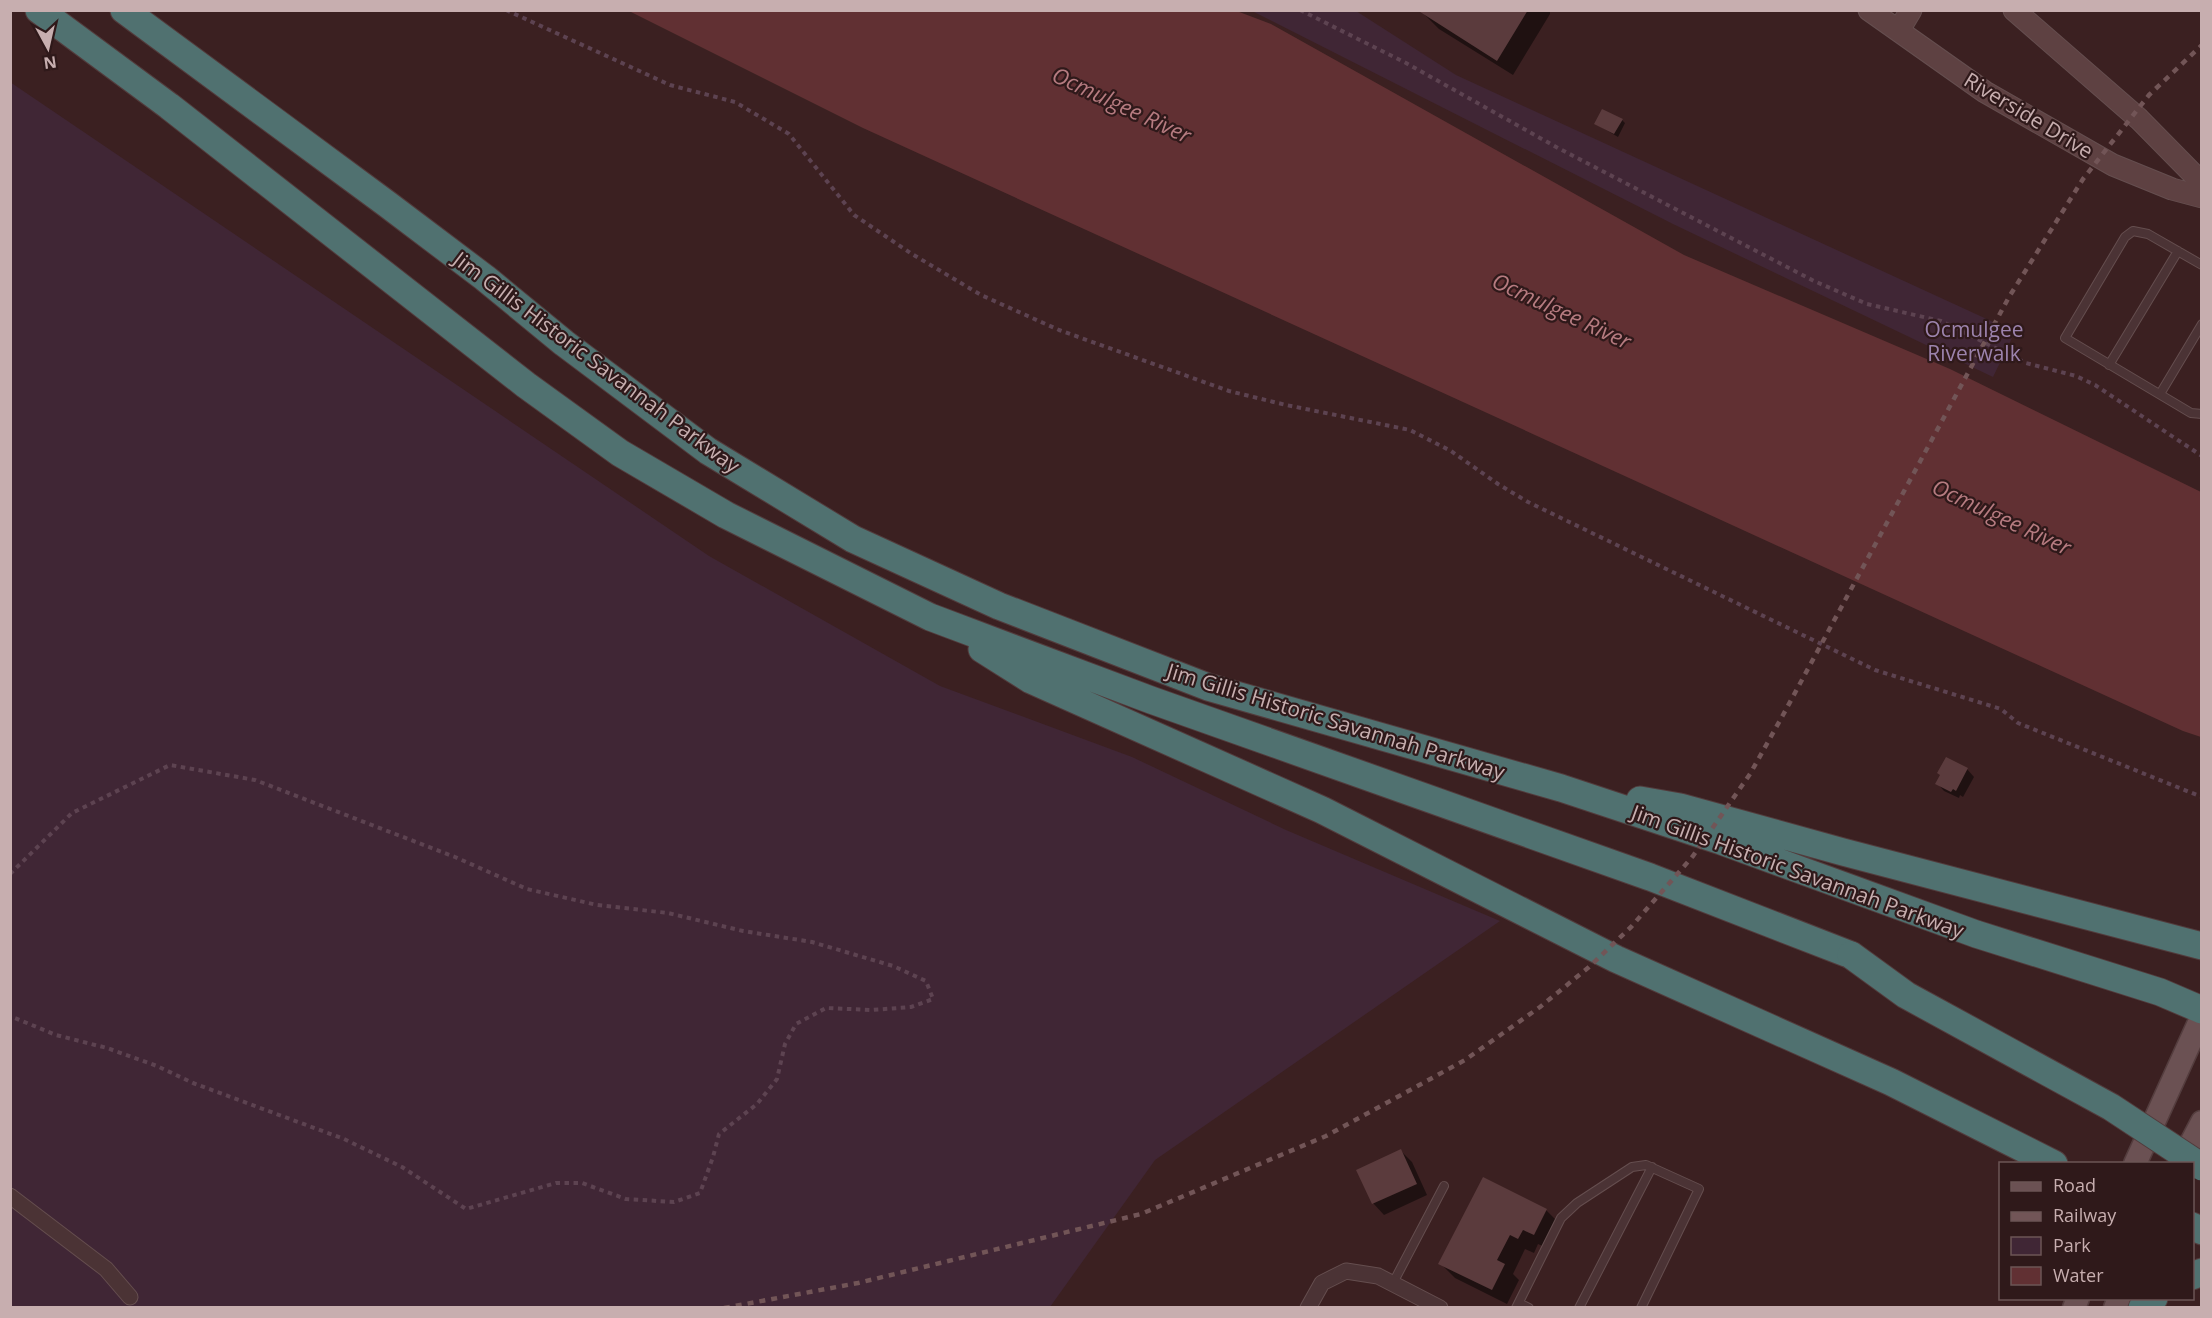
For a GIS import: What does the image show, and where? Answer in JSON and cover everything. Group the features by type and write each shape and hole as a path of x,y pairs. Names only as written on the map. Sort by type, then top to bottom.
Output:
{"highway":[{"name":"Jim Gillis Historic Savannah Parkway","path":"39,10 169,105 526,385 620,453 726,515 930,617 1122,689 1639,873 1851,955 1906,996 2111,1107 2202,1167"},
{"name":"Jim Gillis Historic Savannah Parkway","path":"124,10 485,278 564,343 708,452 853,539 999,606 1208,687 1562,788 1721,841 1976,934 2160,992 2202,1010"},
{"path":"930,617 1031,680 1322,810 1616,959 1891,1082 2050,1162"},
{"path":"1562,788 1680,807 2202,946"}],"main road":[{"path":"2136,1162 2202,1016"},
{"path":"2181,1162 2202,1122"}],"street":[{"name":"Riverside Drive","path":"1869,10 1984,92 2125,171 2172,189 2202,197"},
{"path":"1899,30 1911,10"},
{"path":"2014,10 2139,119 2202,183"},
{"path":"10,1196 106,1269 130,1297"},
{"path":"1308,1308 1322,1282 1346,1271 1378,1276 1440,1308"}],"lane":[{"path":"2202,265 2148,234 2133,231 2125,237 2065,338 2191,412 2199,416 2202,414"},
{"path":"2109,365 2178,251"},
{"path":"2160,394 2202,324"},
{"path":"1529,1308 1518,1305 1561,1218 1577,1203 1632,1167 1646,1165 1699,1189 1641,1308"},
{"path":"1578,1308 1652,1167"},
{"path":"1393,1283 1444,1186"}],"path":[{"path":"506,10 670,84 735,102 789,135 854,215 912,254 981,295 1059,330 1229,391 1410,430 1451,451 1528,502 1875,670 2001,709 2018,723 2202,797"},
{"path":"1300,10 1407,63 1558,148 1814,281 1867,304 1941,321 2026,363 2076,376 2095,385 2202,456"},
{"path":"10,874 72,813 170,765 255,780 527,888 597,905 669,913 744,931 812,942 855,954 893,966 926,981 933,999 910,1007 891,1009 826,1008 796,1024 785,1044 777,1079 757,1104 719,1134 700,1193 674,1202 626,1199 582,1183 556,1183 465,1209 402,1167 344,1139 193,1083 157,1066 107,1048 56,1035 10,1016"}],"green space":[{"name":"Ocmulgee Riverwalk","path":"1252,11 1356,11 1456,75 2015,332 1993,377 1673,224"},
{"path":"10,82 709,556 940,686 1132,757 1286,830 1500,921 1155,1160 1050,1307 11,1307"}],"water":[{"name":"Ocmulgee River","path":"1234,10 1271,24 1684,255 1950,369 2201,492 2201,737 2183,731 863,128 629,11"}],"building":[{"path":"1417,10 1528,10 1497,61"},
{"path":"1602,109 1623,119 1614,134 1594,124"},
{"path":"1946,757 1968,768 1956,791 1953,789 1951,792 1935,784 1940,775 1937,773"},
{"path":"1401,1149 1417,1184 1372,1204 1356,1170"},
{"path":"1483,1177 1547,1209 1534,1235 1523,1230 1518,1239 1510,1235 1497,1260 1505,1264 1492,1290 1438,1264"}],"railway":[{"path":"724,1308 858,1283 1141,1214 1326,1136 1465,1060 1540,1007 1589,967 1631,927 1693,856 1750,774 2009,297 2083,179 2149,95 2202,45"}]}
